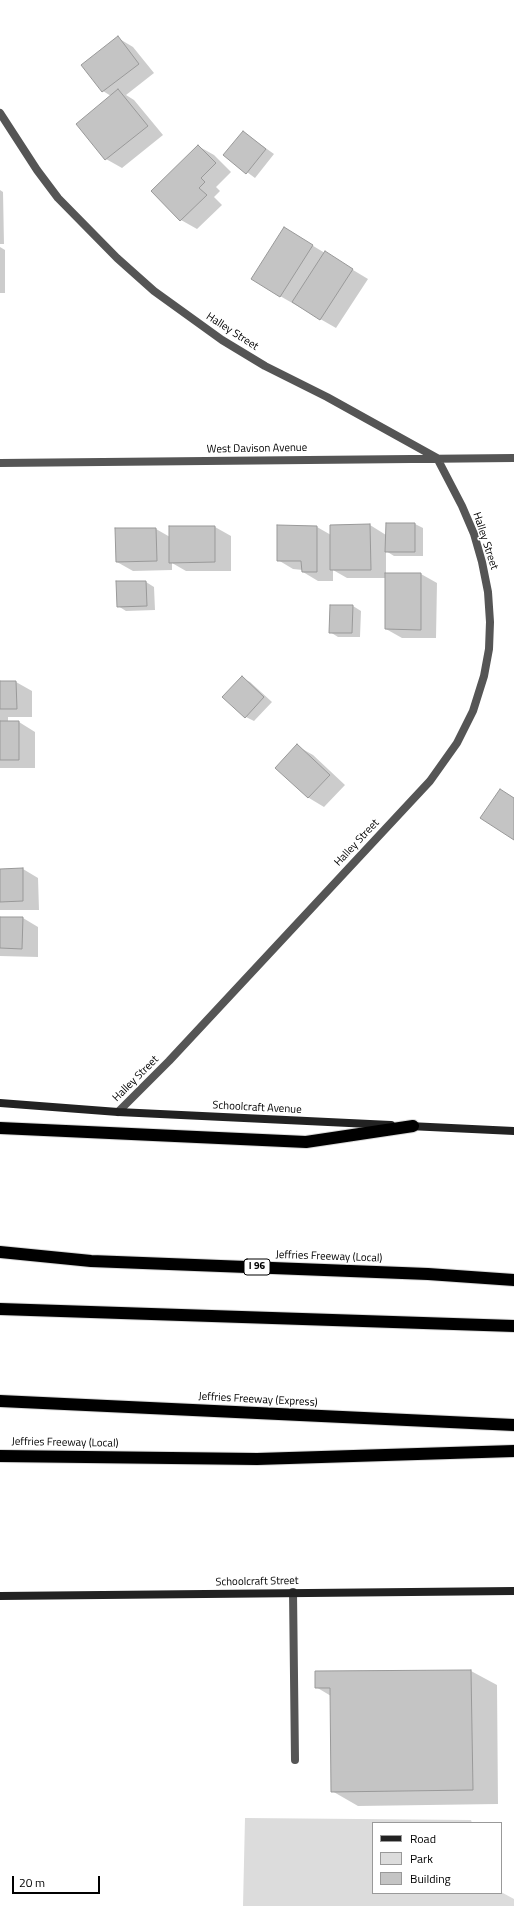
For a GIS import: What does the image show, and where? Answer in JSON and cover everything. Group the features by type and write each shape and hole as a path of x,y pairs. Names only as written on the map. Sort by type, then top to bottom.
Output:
{"highway":[{"path":"0,1128 306,1142 413,1126"},
{"name":"Jeffries Freeway (Local)","path":"0,1252 91,1261 420,1274 514,1280"},
{"path":"0,1309 514,1326"},
{"name":"Jeffries Freeway (Express)","path":"0,1401 514,1425"},
{"name":"Jeffries Freeway (Local)","path":"0,1456 257,1459 514,1451"}],"main road":[{"name":"Schoolcraft Avenue","path":"0,1103 118,1112 514,1131"},
{"name":"Schoolcraft Street","path":"0,1596 514,1591"}],"street":[{"name":"Halley Street","path":"0,113 37,170 58,198 117,258 154,291 222,340 265,366 327,397 437,458 462,506 474,534 482,562 488,592 490,622 489,649 484,676 473,711 457,743 430,780 174,1055 118,1112"},
{"name":"West Davison Avenue","path":"0,463 514,458"},
{"path":"293,1592 295,1760"}],"green space":[{"path":"245,1818 471,1820 472,1822 372,1822 372,1894 502,1894 502,1893 514,1899 514,1906 243,1906"}],"building":[{"path":"118,36 139,64 102,92 81,65"},
{"path":"118,89 148,126 105,160 76,124"},
{"path":"243,131 266,149 246,174 223,155"},
{"path":"198,145 216,163 201,178 205,182 199,188 207,195 180,221 151,191"},
{"path":"284,227 313,245 280,297 251,279"},
{"path":"325,251 353,269 320,320 292,302"},
{"path":"386,523 415,523 415,552 385,552"},
{"path":"370,524 371,570 330,570 330,525"},
{"path":"277,525 317,526 317,572 302,572 301,561 277,561"},
{"path":"169,526 215,526 215,562 169,563"},
{"path":"115,528 156,528 157,561 116,562"},
{"path":"385,573 421,573 421,630 385,629"},
{"path":"116,581 146,581 147,606 117,607"},
{"path":"330,605 353,605 352,633 329,633"},
{"path":"242,676 264,697 245,718 222,697"},
{"path":"0,681 16,681 17,709 0,709"},
{"path":"0,721 19,721 19,760 0,760"},
{"path":"297,744 330,775 308,798 275,768"},
{"path":"500,789 514,798 514,840 480,818"},
{"path":"23,868 23,901 0,902 0,869"},
{"path":"0,917 23,917 22,949 0,948"},
{"path":"471,1670 473,1790 331,1792 330,1688 315,1688 315,1671"}]}
